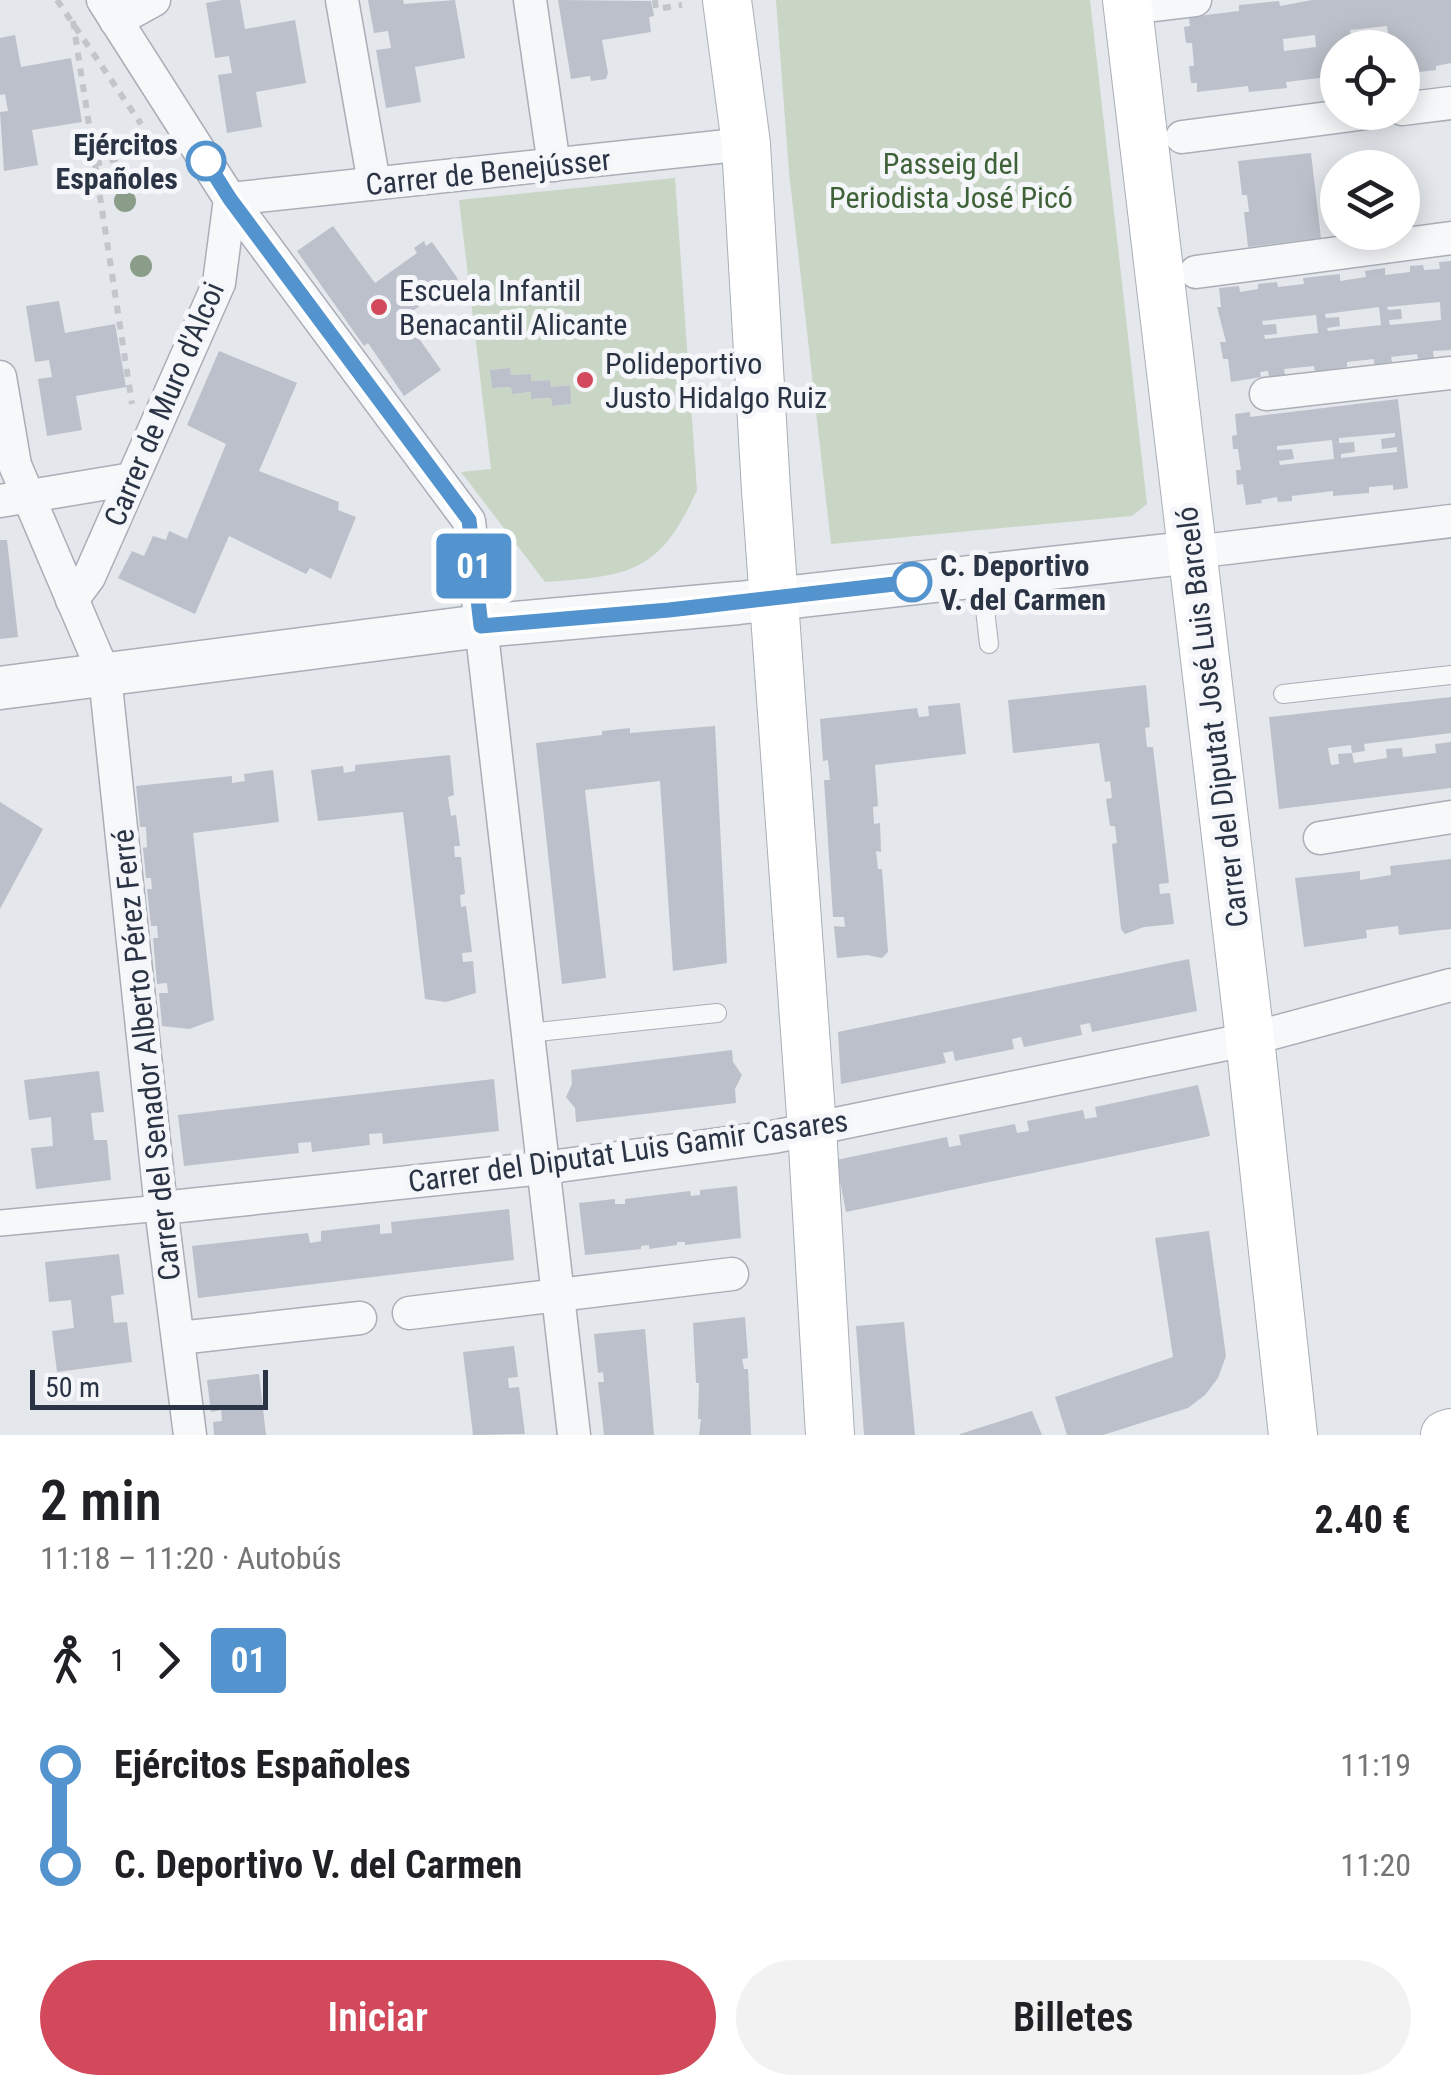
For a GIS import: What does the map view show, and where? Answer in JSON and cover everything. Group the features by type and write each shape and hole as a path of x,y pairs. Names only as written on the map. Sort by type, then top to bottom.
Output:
{"main road":[{"path":"705,2 746,144 830,1435"},
{"name":"Carrer del Diputat José Luis Barceló","path":"1127,4 1172,398 1194,552 1292,1435"}],"street":[{"path":"154,0 110,11 230,199 469,520 574,1435"},
{"path":"342,0 374,184"},
{"path":"530,0 554,165"},
{"path":"1127,4 1184,1"},
{"path":"1420,107 1451,103"},
{"path":"1182,137 1320,119"},
{"name":"Carrer de Benejússer","path":"230,199 746,144"},
{"name":"Carrer de Muro d'Alcoi","path":"72,600 90,577 219,284 230,199"},
{"path":"1196,272 1451,238"},
{"path":"1266,394 1451,373"},
{"name":"Carrer del Senador Alberto Pérez Ferré","path":"0,377 15,465 14,499 72,600 105,676 161,1208 190,1435"},
{"path":"14,499 132,479"},
{"path":"0,688 481,626 773,599 1451,521"},
{"path":"1320,838 1451,817"},
{"name":"Carrer del Diputat Luis Gamir Casares","path":"0,1224 544,1168 812,1130 1250,1040 1451,984"},
{"path":"410,1313 732,1274"},
{"path":"179,1338 360,1318"}],"lane":[{"path":"981,574 989,644"},
{"path":"1283,694 1451,675"},
{"path":"528,1033 717,1013"}],"path":[{"path":"57,0 158,150 94,164"},
{"path":"654,0 656,10 705,2"},
{"path":"73,21 132,405"}],"green space":[{"name":"Passeig del Periodista José Picó","path":"776,0 1090,0 1147,504 1132,516 831,544 789,172"},
{"name":"Polideportivo Justo Hidalgo Ruiz","path":"675,178 697,490 670,539 639,565 599,577 545,582 461,472 491,469 459,200","holes":["510,368 511,375 530,374 531,381 550,380 551,387 569,385 571,404 552,406 551,398 532,399 531,392 512,394 511,387 492,388 491,370"]}],"building":[{"path":"240,0 245,29 295,20 306,83 256,92 262,127 227,133 218,75 232,73 229,56 215,58 206,3"},
{"path":"368,0 403,0 404,4 455,0 465,58 415,67 421,102 386,108 376,50 391,48 388,31 374,33"},
{"path":"558,0 651,1 651,32 602,40 606,79 571,79"},
{"path":"1312,0 1451,0 1451,63 1420,72 1420,30 1388,30 1387,26 1320,30 1320,78 1286,82 1287,88 1249,92 1248,86 1197,92 1197,83 1191,83 1189,66 1194,66 1192,43 1186,43 1184,27 1190,26 1189,17 1239,11 1239,5 1279,1 1280,6","holes":["1315,35 1316,47 1284,51 1283,39"]},
{"path":"15,35 21,67 71,58 82,122 32,130 38,165 4,171 0,112 8,111 5,94 0,95 0,38"},
{"path":"1311,153 1320,238 1248,247 1244,212 1249,212 1247,195 1242,195 1238,161"},
{"path":"333,226 375,283 417,253 414,248 424,241 426,246 432,242 458,279 404,317 441,370 404,396 297,251"},
{"path":"1451,261 1451,350 1433,351 1434,358 1418,359 1417,354 1391,357 1392,362 1374,365 1374,359 1347,362 1347,367 1315,372 1314,366 1284,369 1285,375 1269,377 1268,371 1260,372 1261,377 1231,382 1228,359 1223,359 1220,342 1226,342 1217,307 1221,307 1219,288 1239,286 1240,292 1258,289 1258,284 1304,284 1303,278 1340,274 1340,281 1366,277 1365,271 1385,268 1385,275 1410,272 1410,266 1440,269 1439,262","holes":["1440,302 1441,320 1390,325 1389,320 1402,319 1401,309 1387,307","1379,307 1381,325 1328,331 1327,328 1340,326 1339,317 1326,318 1325,314","1316,315 1318,333 1265,339 1264,335 1277,334 1276,324 1263,325 1262,321"]},
{"path":"59,301 65,333 115,324 126,387 76,396 82,430 47,436 38,379 52,377 49,360 35,362 26,306"},
{"path":"219,351 297,383 259,471 339,502 338,510 356,517 331,579 310,568 306,574 229,536 195,614 118,578 132,551 144,556 153,536 166,540 169,531 187,539 226,444 187,425"},
{"path":"510,368 511,375 531,374 531,381 550,380 551,387 570,385 571,404 552,406 551,398 531,399 531,392 512,394 511,387 492,388 490,370"},
{"path":"1398,399 1408,488 1369,487 1369,493 1333,496 1333,491 1292,496 1292,501 1278,502 1277,497 1246,505 1243,484 1237,485 1236,470 1241,470 1232,436 1237,435 1235,414 1250,412 1250,417","holes":["1395,433 1395,437 1381,439 1382,449 1397,447 1397,452 1341,458 1341,454 1355,452 1354,442 1339,443 1339,438","1332,440 1334,459 1280,465 1279,461 1294,459 1292,449 1277,450 1277,446"]},
{"path":"0,540 7,540 18,637 0,639"},
{"path":"1146,685 1150,727 1145,728 1147,747 1153,747 1169,883 1159,884 1160,894 1170,893 1174,924 1144,927 1125,934 1121,929 1112,844 1117,843 1115,826 1110,826 1106,799 1112,798 1110,781 1105,782 1099,743 1013,753 1008,700"},
{"path":"1451,697 1451,733 1364,744 1365,751 1352,753 1354,763 1387,758 1386,749 1402,748 1403,757 1436,753 1435,744 1451,742 1451,788 1279,809 1269,717","holes":["1351,745 1352,753 1338,754 1339,764 1331,765 1328,748"]},
{"path":"960,703 966,754 875,765 878,806 873,807 874,824 880,823 881,852 876,851 878,869 882,869 888,952 882,958 837,958 834,926 845,927 844,917 833,917 824,780 830,780 828,760 823,761 820,719 917,708 919,717 929,716 928,706"},
{"path":"715,726 727,963 673,971 660,781 585,790 606,978 562,984 536,743 630,728 630,733"},
{"path":"450,755 454,795 448,797 451,816 456,815 460,846 454,846 455,857 461,857 465,894 460,895 461,907 466,906 472,952 462,953 463,962 473,961 476,993 446,1002 425,999 403,812 318,821 311,770 343,766 344,773 355,771 355,765"},
{"path":"273,770 279,822 193,833 214,1020 189,1029 162,1026 159,993 168,993 167,983 157,984 153,938 158,938 157,926 151,926 147,889 152,889 151,878 146,878 143,848 147,847 146,827 140,827 136,786 232,776 232,783 245,781 244,774"},
{"path":"0,802 43,829 0,909"},
{"path":"1451,859 1451,929 1399,935 1398,926 1366,930 1367,938 1304,947 1295,878 1360,871 1360,880 1391,875 1390,866"},
{"path":"1189,959 1197,1011 1092,1032 1090,1023 1080,1025 1082,1035 1024,1047 1021,1037 1012,1039 1014,1049 955,1061 953,1051 943,1053 946,1063 841,1084 838,1032"},
{"path":"732,1050 733,1062 742,1075 735,1089 736,1103 576,1122 575,1108 566,1097 572,1084 571,1070"},
{"path":"99,1071 104,1112 91,1113 94,1140 107,1140 111,1180 36,1189 31,1148 53,1146 51,1117 29,1120 24,1080"},
{"path":"494,1079 499,1131 383,1144 382,1133 369,1134 370,1145 312,1152 311,1142 298,1143 299,1153 184,1166 178,1115"},
{"path":"1198,1085 1210,1136 846,1212 836,1160 947,1137 949,1147 961,1145 959,1135 1015,1124 1017,1133 1029,1131 1027,1121 1083,1110 1085,1119 1097,1117 1095,1107"},
{"path":"737,1186 741,1238 685,1245 677,1242 649,1249 649,1245 585,1255 579,1203 615,1199 615,1204 625,1204 625,1199 690,1191 691,1196 700,1195 700,1190"},
{"path":"509,1209 514,1260 198,1298 192,1246 308,1233 310,1243 321,1241 321,1231 380,1224 380,1234 392,1233 391,1222"},
{"path":"1209,1231 1226,1356 1218,1378 1188,1408 1103,1435 1067,1435 1055,1397 1173,1357 1155,1238"},
{"path":"119,1254 124,1294 111,1296 114,1323 127,1322 132,1362 57,1372 52,1331 74,1328 71,1300 49,1302 45,1262"},
{"path":"745,1317 748,1358 742,1359 744,1369 748,1369 751,1435 699,1435 693,1323"},
{"path":"904,1322 915,1435 864,1435 856,1326"},
{"path":"645,1329 654,1435 604,1435 598,1382 604,1382 603,1372 598,1373 594,1334"},
{"path":"514,1346 518,1377 508,1378 509,1388 519,1387 525,1434 473,1435 463,1352"},
{"path":"259,1374 266,1435 214,1435 213,1422 222,1421 221,1410 211,1412 207,1380"},
{"path":"1032,1411 1042,1435 960,1435 960,1434"}],"bus line":[{"name":"01","path":"206,161 230,199 469,520 481,626 738,603 912,582"}],"place":[{"name":"Ejércitos Españoles","path":"206,161"},
{"name":"Escuela Infantil Benacantil Alicante","path":"379,307"},
{"name":"Polideportivo Justo Hidalgo Ruiz","path":"585,380"},
{"name":"C. Deportivo V. del Carmen","path":"912,582"}]}
